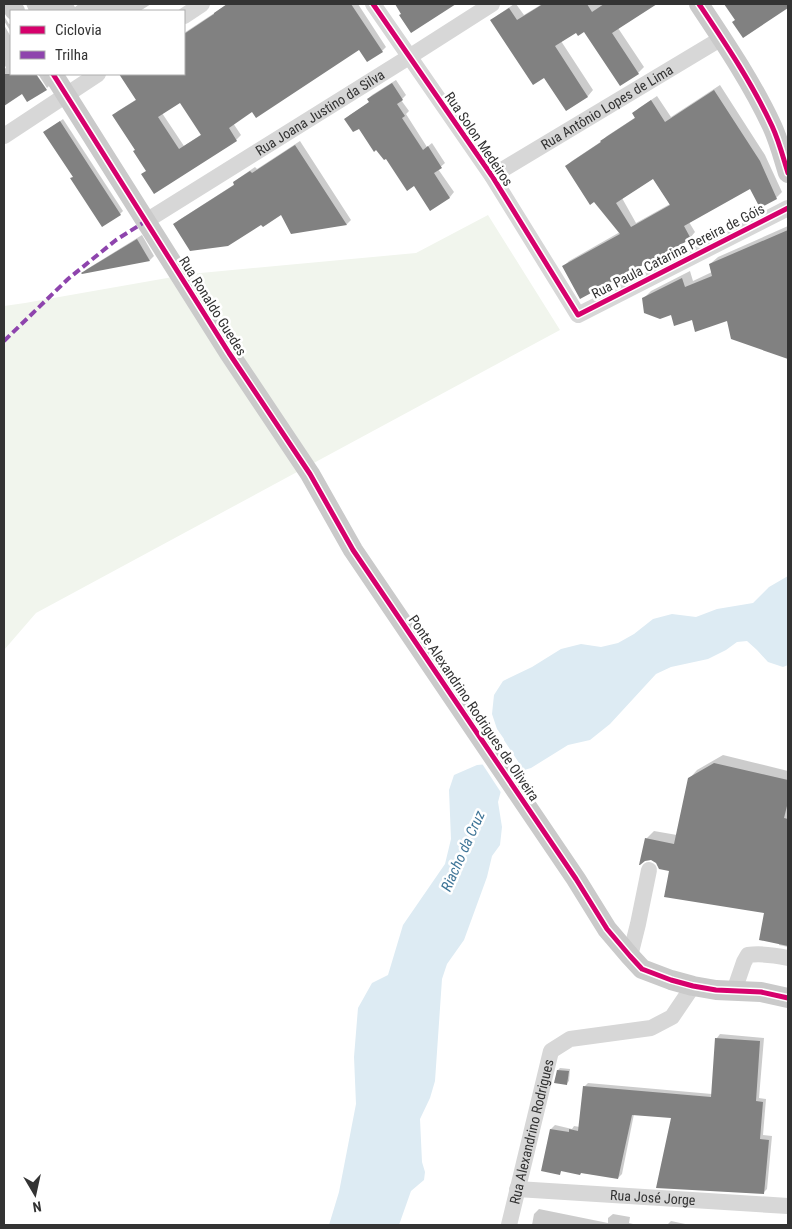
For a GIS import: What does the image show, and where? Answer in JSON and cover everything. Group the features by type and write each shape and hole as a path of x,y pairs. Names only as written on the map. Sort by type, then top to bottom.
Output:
{"main road":[{"path":"699,4 722,38 763,107 773,128 788,173"},
{"name":"Rua Ronaldo Guedes","path":"53,75 229,353 310,474 353,550"},
{"name":"Ponte Alexandrino Rodrigues de Oliveira","path":"353,550 576,879 607,929 630,956"},
{"path":"630,956 642,969 670,980 716,990 761,992 788,998"}],"street":[{"path":"185,15 202,4"},
{"name":"Rua Solon Medeiros","path":"373,4 492,176 578,315"},
{"name":"Rua Joana Justino da Silva","path":"146,221 492,4"},
{"name":"Rua Antônio Lopes de Lima","path":"492,176 722,38"},
{"path":"4,136 96,75"},
{"name":"Rua Paula Catarina Pereira de Góis","path":"578,315 788,208"},
{"path":"630,956 649,870"},
{"path":"734,991 748,955 770,954 788,958"},
{"name":"Rua Alexandrino Rodrigues","path":"509,1225 551,1052 570,1039 651,1028 672,1017 693,986"},
{"name":"Rua José Jorge","path":"517,1189 788,1206"}],"shaded area":[{"path":"488,215 560,330 36,613 4,650 4,306 190,274 416,253"}],"water":[{"name":"Riacho da Cruz","path":"788,576 788,665 783,667 768,662 747,641 737,642 708,659 671,667 656,674 610,724 590,740 568,745 531,768 514,773 502,787 498,802 502,827 500,845 492,856 487,877 464,940 447,964 442,979 435,1081 430,1098 420,1119 422,1162 425,1172 424,1180 411,1191 399,1225 329,1225 339,1192 356,1104 354,1057 358,1008 372,983 388,975 403,925 445,864 451,839 449,790 454,775 477,765 488,764 504,757 504,739 497,729 492,714 494,695 503,681 532,667 561,649 581,644 601,647 618,643 634,634 653,619 672,614 696,617 717,609 753,603 769,587"}],"pier":[{"path":"492,722 525,772 516,775 504,788 502,794 481,762 488,762 502,756 502,740 494,730"}],"building":[{"path":"227,4 351,4 383,52 367,62 359,50 256,118 252,112 229,128 237,141 154,194 141,174 146,171 133,151 135,150 112,115 136,100 120,75 185,75 185,33","holes":["180,103 201,135 179,149 158,117"]},
{"path":"395,4 456,4 411,33 399,15 401,14"},
{"path":"543,4 587,4 592,12 604,4 657,4 612,33 639,74 620,86 584,32 578,36 576,33 555,46 588,97 566,111 544,78 533,85 490,20 509,8 517,20"},
{"path":"724,4 788,4 788,8 743,38 732,22 735,20"},
{"path":"4,74 37,75 47,90 27,102 22,94 4,106"},
{"path":"392,83 403,100 397,104 405,116 402,118 423,150 428,146 442,168 434,173 450,198 430,211 414,186 407,191 386,159 384,160 376,150 374,152 359,129 353,132 344,119 369,102 367,99"},
{"path":"714,90 760,161 777,199 760,208 750,189 684,226 691,239 580,299 562,266 620,234 594,202 590,205 565,166 635,118 632,113 651,100 665,122","holes":["653,179 670,205 631,227 616,203"]},
{"path":"60,121 121,215 102,227 70,178 73,177 43,132"},
{"path":"295,145 347,225 291,234 281,215 228,246 190,251 173,224 234,185 233,182 250,171 252,173"},
{"path":"788,230 788,359 731,339 727,321 695,332 692,320 674,326 671,315 660,319 644,313 642,298 682,278 685,287 712,276 709,264"},
{"path":"137,239 150,261 81,273"},
{"path":"714,763 788,780 788,802 784,818 788,819 788,946 759,940 764,913 664,897 669,871 659,869 656,863 651,860 639,865 645,838 674,844 688,778"},
{"path":"715,1038 760,1041 756,1101 763,1102 760,1139 769,1140 764,1194 656,1188 671,1118 632,1115 618,1179 581,1173 580,1175 561,1171 560,1175 541,1171 550,1129 569,1132 569,1129 578,1131 583,1086 711,1097"},
{"path":"557,1070 569,1071 567,1085 554,1083"}],"marked path":[{"path":"4,341 68,279 116,240 146,221"}],"cycle path":[{"path":"373,4 492,176 578,315 788,208"},
{"path":"699,4 756,94 777,137 788,173"},
{"path":"54,75 229,353 310,474 353,550 576,879 607,929 642,969 693,986 716,990 761,992 788,998"}]}
